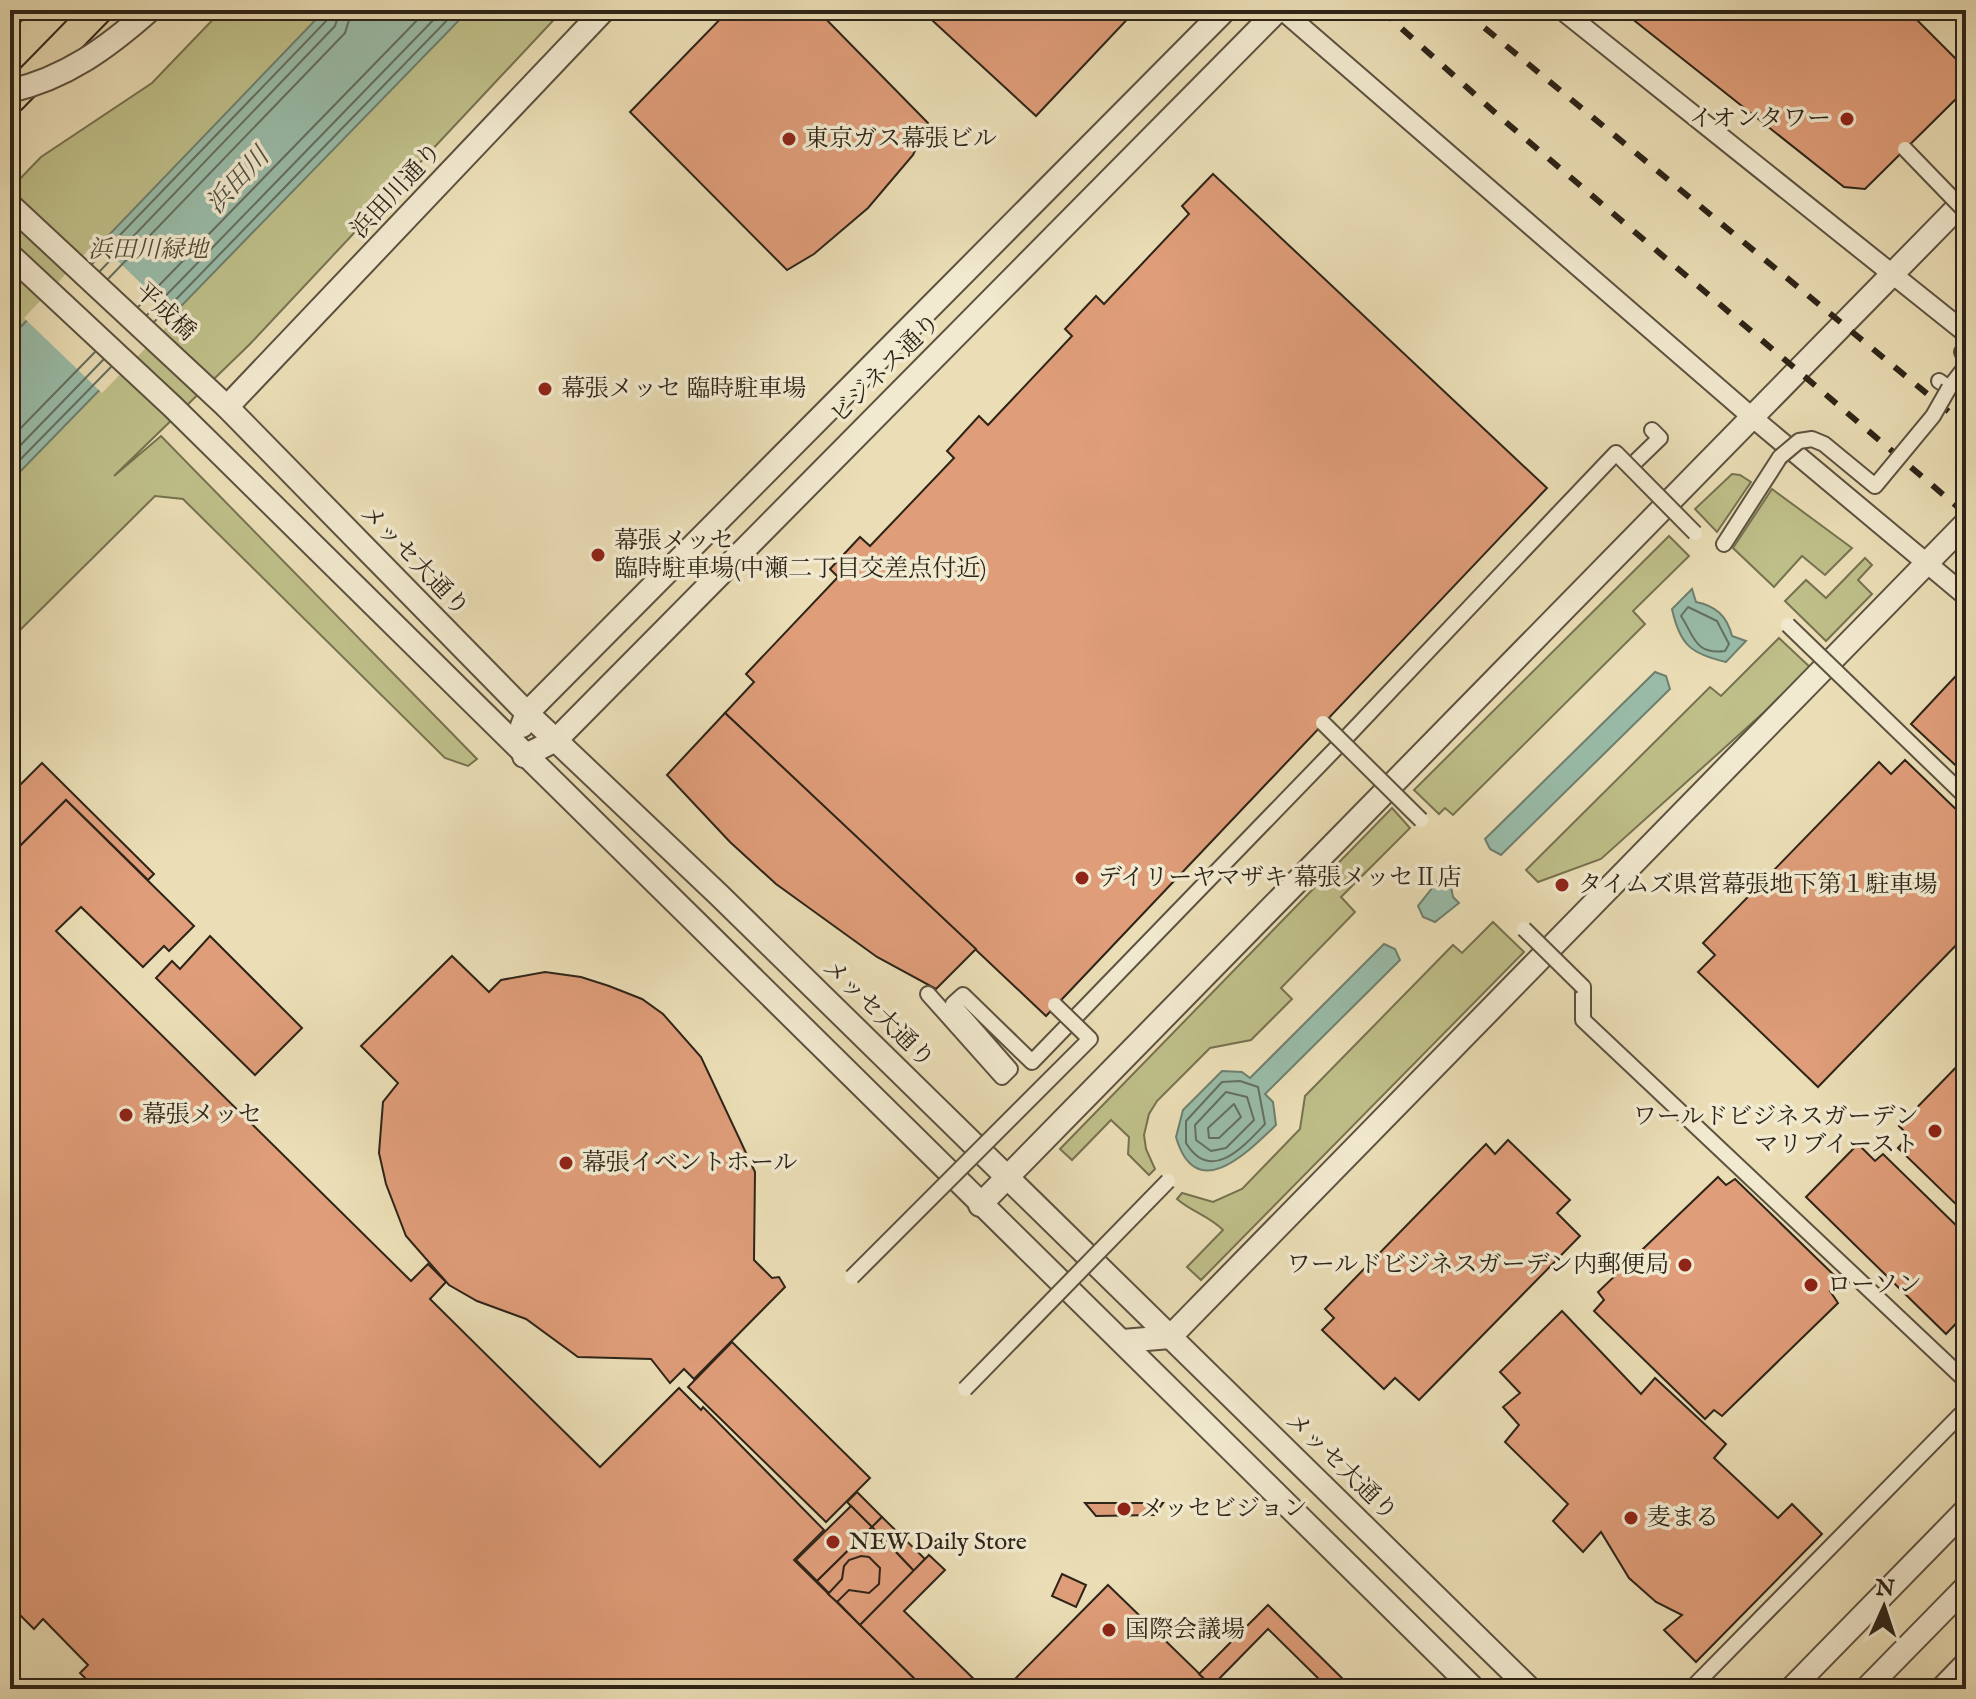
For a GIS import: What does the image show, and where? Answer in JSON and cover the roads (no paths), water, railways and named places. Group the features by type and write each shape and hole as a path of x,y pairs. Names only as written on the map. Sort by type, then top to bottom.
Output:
{"main road":[{"path":"10,100 98,10"}],"street":[{"path":"10,91 51,79 77,66 150,10"},
{"name":"浜田川通り","path":"227,407 604,10"},
{"name":"ビジネス通り","path":"1225,10 527,713 519,751 556,740 1280,10"},
{"path":"1280,10 1753,418 1966,596"},
{"path":"1562,10 1890,276 1966,333"},
{"path":"1905,149 1966,212"},
{"path":"980,1205 1966,199"},
{"name":"平成橋","path":"10,205 192,373"},
{"path":"10,255 162,397 1474,1689"},
{"path":"1724,544 1782,452 1792,444 1812,439 1824,444 1875,486 1933,416 1944,384 1965,357"},
{"name":"メッセ大通り","path":"192,373 527,713 1008,1177 1530,1689"},
{"path":"1630,467 1660,438 1652,430"},
{"path":"928,994 1002,1077 1010,1069 953,1004 963,995 1032,1062 1616,453 1695,533"},
{"path":"1123,1341 1170,1337 1966,523"},
{"path":"1788,625 1966,797"},
{"path":"1323,723 1421,820"},
{"path":"1524,929 1583,987 1583,1020 1966,1381"},
{"path":"852,1277 1090,1039 1055,1005"},
{"path":"965,1389 1168,1181"},
{"path":"1691,1689 1966,1409"},
{"path":"1791,1689 1966,1510"},
{"path":"1866,1689 1966,1587"},
{"path":"1936,1689 1966,1658"}],"water":[{"name":"浜田川","path":"325,10 469,10 10,482 10,338"},
{"path":"1692,589 1696,602 1715,609 1724,618 1732,636 1746,641 1726,662 1696,651 1679,632 1672,609"},
{"path":"1655,672 1666,676 1670,689 1501,855 1490,849 1485,839"},
{"path":"1437,882 1443,887 1451,887 1453,897 1459,903 1435,922 1423,917 1418,906"},
{"path":"1384,944 1395,949 1400,960 1265,1094 1273,1102 1276,1125 1252,1148 1223,1167 1209,1170 1196,1168 1185,1157 1176,1137 1183,1110 1222,1071 1242,1072 1250,1078"}],"railway":[{"path":"1381,10 1501,118 1966,514"},
{"path":"1463,10 1966,426"}],"place":[{"name":"イオンタワー","path":"1847,119"},
{"name":"東京ガス幕張ビル","path":"789,139"},
{"name":"幕張メッセ 臨時駐車場","path":"545,389"},
{"name":"幕張メッセ 臨時駐車場(中瀬二丁目交差点付近)","path":"598,555"},
{"name":"デイリーヤマザキ 幕張メッセⅡ店","path":"1082,878"},
{"name":"タイムズ県営幕張地下第１駐車場","path":"1562,885"},
{"name":"幕張メッセ","path":"126,1115"},
{"name":"ワールドビジネスガーデン マリブイースト","path":"1935,1131"},
{"name":"幕張イベントホール","path":"566,1163"},
{"name":"ワールドビジネスガーデン内郵便局","path":"1685,1265"},
{"name":"ローソン","path":"1811,1285"},
{"name":"メッセビジョン","path":"1124,1509"},
{"name":"麦まる","path":"1631,1518"},
{"name":"NEW Daily Store","path":"833,1542"},
{"name":"国際会議場","path":"1109,1630"}],"park label":[{"name":"浜田川緑地","path":"148,250"}]}
